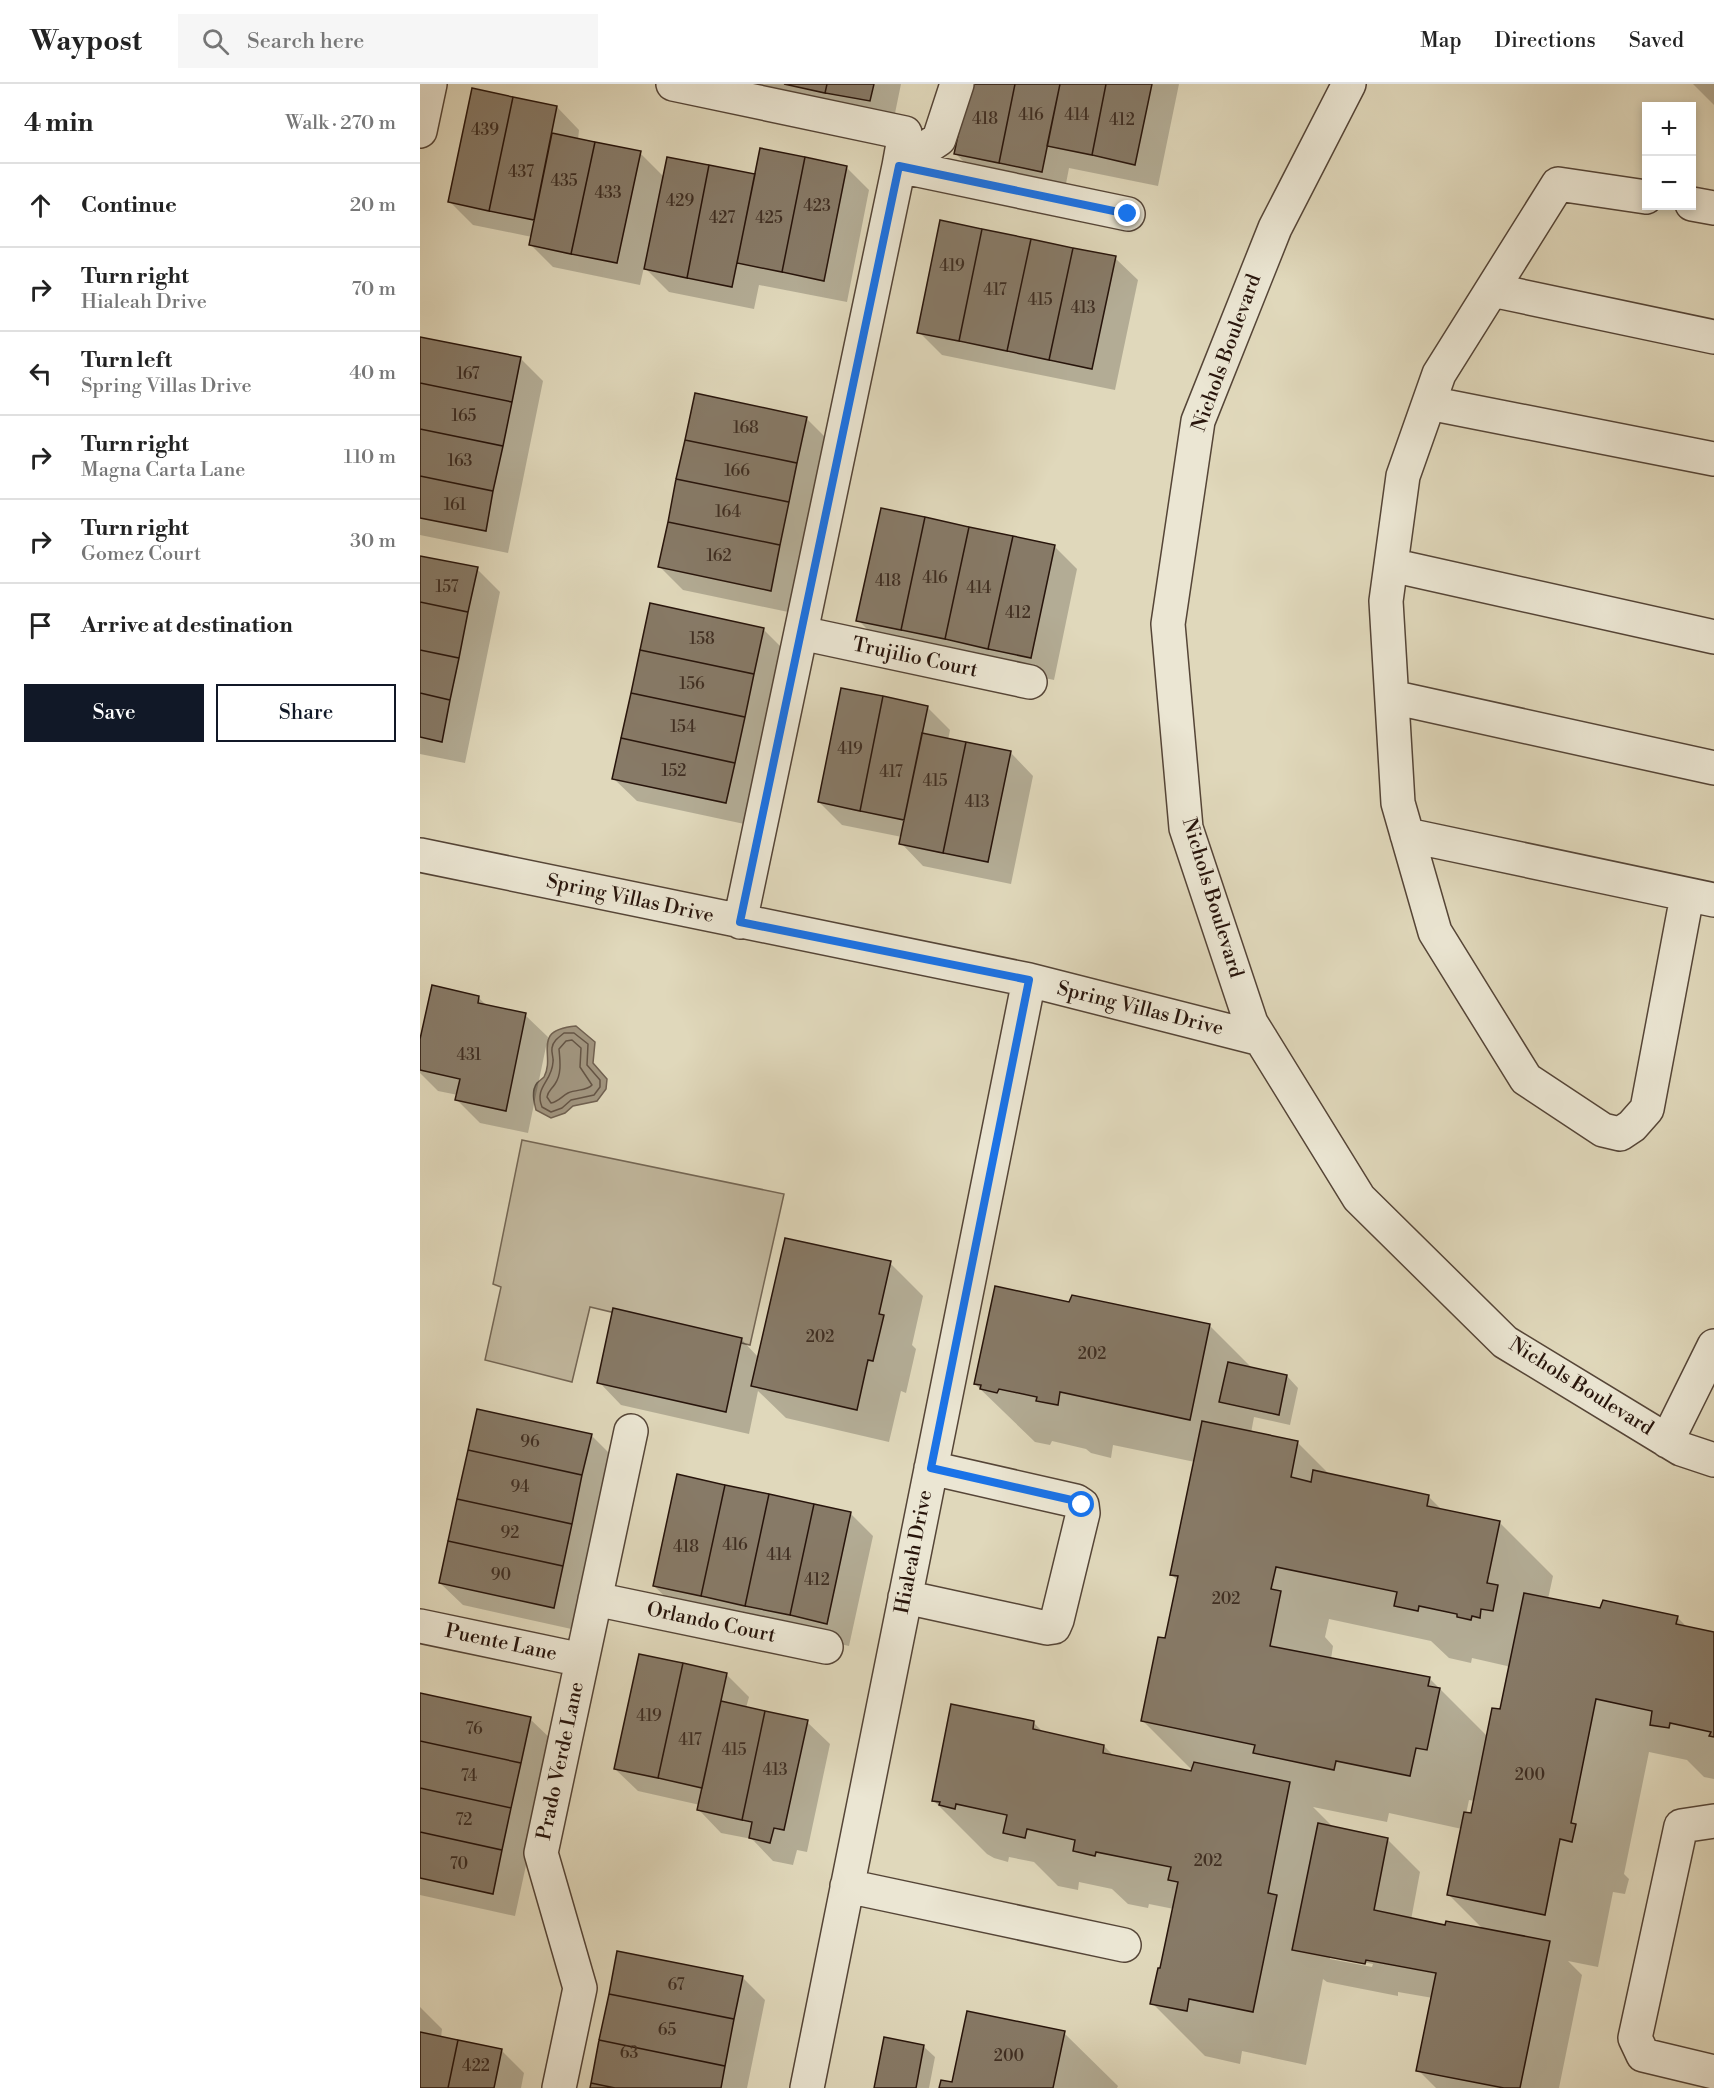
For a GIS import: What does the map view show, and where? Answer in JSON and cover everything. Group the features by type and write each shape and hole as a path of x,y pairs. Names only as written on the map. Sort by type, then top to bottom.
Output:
{"street":[{"path":"420,131 430,84"},
{"path":"673,84 905,133 740,922"},
{"path":"899,166 939,139 957,84"},
{"name":"Nichols Boulevard","path":"1349,84 1275,228 1197,421 1168,624 1186,828 1251,1023 1359,1198 1505,1342 1681,1449 1714,1460"},
{"path":"899,166 1128,214"},
{"path":"1407,835 1701,898 1647,1109 1632,1126 1620,1134 1604,1130 1526,1079 1435,932 1407,835 1398,803 1386,601 1403,477 1439,374 1558,184 1642,196"},
{"path":"1696,205 1714,208"},
{"path":"1492,290 1714,337"},
{"path":"1429,403 1714,459"},
{"path":"1391,565 1714,637"},
{"name":"Trujilio Court","path":"801,633 1030,682"},
{"path":"1392,697 1714,768"},
{"name":"Spring Villas Drive","path":"420,855 1029,980 1261,1039"},
{"name":"Hialeah Drive","path":"807,2088 1029,980"},
{"path":"1667,1441 1714,1346"},
{"name":"Prado Verde Lane","path":"559,2088 579,1988 541,1853 631,1431"},
{"path":"905,1597 1047,1628 1053,1627 1057,1620 1083,1513 1082,1505 1076,1501 931,1468"},
{"name":"Orlando Court","path":"595,1599 826,1647"},
{"name":"Puente Lane","path":"420,1626 582,1660"},
{"path":"1714,1821 1681,1826 1635,2038 1643,2055 1714,2072"},
{"path":"847,1886 1124,1945"}],"shaded area":[{"path":"522,1140 784,1194 750,1345 590,1307 572,1382 485,1360 501,1287 493,1284"}],"water":[{"path":"576,1026 595,1042 593,1063 607,1079 606,1089 597,1101 573,1106 565,1113 551,1118 536,1110 534,1089 544,1077 547,1069 549,1038 562,1028"}],"building":[{"path":"784,84 827,84 825,93"},
{"path":"827,84 874,84 870,101 825,93"},
{"path":"969,84 1015,84 999,163 954,154"},
{"path":"1015,84 1060,84 1042,172 999,163"},
{"path":"1060,84 1106,84 1092,155 1047,146"},
{"path":"1106,84 1152,84 1135,165 1092,155"},
{"path":"472,88 513,97 489,211 448,202"},
{"path":"513,97 557,106 534,220 489,211"},
{"path":"552,133 595,142 571,254 529,245"},
{"path":"595,142 641,151 617,263 571,254"},
{"path":"760,148 805,157 782,272 737,263"},
{"path":"667,157 709,165 687,278 644,269"},
{"path":"805,157 847,166 824,281 782,272"},
{"path":"709,165 755,174 732,287 687,278"},
{"path":"940,220 982,229 959,341 917,333"},
{"path":"982,229 1031,239 1007,351 959,341"},
{"path":"1031,239 1073,248 1049,360 1007,351"},
{"path":"1073,248 1116,256 1092,369 1049,360"},
{"path":"420,337 521,357 512,402 420,383"},
{"path":"420,383 512,402 503,446 420,429"},
{"path":"695,393 807,417 797,463 685,440"},
{"path":"420,429 503,446 493,491 420,476"},
{"path":"685,440 797,463 789,502 676,479"},
{"path":"420,476 493,491 486,531 420,518"},
{"path":"676,479 789,502 780,545 668,522"},
{"path":"881,508 925,517 901,630 856,621"},
{"path":"925,517 969,527 945,639 901,630"},
{"path":"668,522 780,545 771,591 658,567"},
{"path":"969,527 1013,536 988,649 945,639"},
{"path":"1013,536 1055,545 1031,658 988,649"},
{"path":"420,556 478,567 468,612 420,602"},
{"path":"420,602 468,612 459,658 420,650"},
{"path":"650,603 764,628 754,674 640,650"},
{"path":"420,650 459,658 450,700 420,693"},
{"path":"640,650 754,674 745,717 631,693"},
{"path":"841,688 883,696 860,811 818,802"},
{"path":"420,693 450,700 442,742 420,737"},
{"path":"631,693 745,717 735,763 621,738"},
{"path":"883,696 928,706 904,820 860,811"},
{"path":"922,733 966,742 943,853 899,844"},
{"path":"621,738 735,763 726,803 612,779"},
{"path":"966,742 1011,751 988,862 943,853"},
{"path":"432,985 479,996 478,1003 526,1013 506,1111 455,1100 460,1079 420,1070 420,1039"},
{"path":"785,1238 891,1261 879,1314 884,1315 873,1361 868,1360 857,1410 751,1386"},
{"path":"995,1286 1069,1302 1072,1295 1210,1324 1190,1420 1060,1392 1058,1405 1036,1401 1037,1397 999,1389 997,1393 980,1389 981,1385 974,1384"},
{"path":"613,1308 742,1338 726,1412 597,1383"},
{"path":"1228,1362 1287,1375 1279,1415 1219,1402"},
{"path":"477,1409 592,1434 582,1475 468,1450"},
{"path":"1202,1421 1298,1441 1291,1477 1311,1482 1313,1470 1429,1495 1427,1506 1500,1521 1487,1583 1498,1585 1493,1611 1481,1609 1480,1618 1472,1616 1471,1620 1457,1617 1457,1614 1419,1606 1418,1611 1394,1606 1397,1592 1276,1567 1271,1589 1281,1591 1270,1646 1430,1677 1428,1686 1440,1688 1427,1750 1416,1748 1410,1776 1336,1761 1334,1770 1253,1753 1255,1745 1141,1721 1158,1637 1165,1638 1178,1576 1170,1575"},
{"path":"468,1450 582,1475 572,1524 457,1499"},
{"path":"677,1474 725,1485 701,1596 653,1586"},
{"path":"725,1485 769,1494 745,1606 701,1596"},
{"path":"769,1494 814,1504 790,1615 745,1606"},
{"path":"457,1499 572,1524 563,1566 448,1541"},
{"path":"814,1504 851,1512 827,1624 790,1615"},
{"path":"448,1541 563,1566 554,1608 439,1583"},
{"path":"1524,1593 1600,1608 1603,1600 1678,1616 1676,1624 1714,1632 1714,1737 1709,1736 1711,1732 1670,1723 1669,1728 1650,1725 1652,1711 1596,1699 1571,1823 1576,1824 1572,1842 1560,1839 1545,1915 1447,1895 1464,1812 1471,1813 1492,1708 1500,1709"},
{"path":"639,1654 683,1663 658,1778 614,1769"},
{"path":"683,1663 727,1673 702,1788 658,1778"},
{"path":"420,1693 531,1717 521,1763 420,1741"},
{"path":"721,1701 765,1711 742,1820 697,1810"},
{"path":"951,1704 1034,1721 1033,1729 1104,1745 1103,1753 1191,1771 1194,1762 1290,1782 1268,1893 1277,1895 1253,2012 1189,1999 1187,2011 1150,2004 1178,1882 1168,1880 1171,1867 1096,1852 1095,1856 1073,1851 1075,1840 1027,1829 1025,1838 1003,1833 1007,1815 956,1804 955,1809 932,1801"},
{"path":"765,1711 808,1720 784,1830 774,1828 770,1843 749,1838 752,1822 742,1820"},
{"path":"420,1741 521,1763 511,1808 420,1788"},
{"path":"420,1788 511,1808 502,1850 420,1832"},
{"path":"1318,1823 1388,1838 1374,1910 1445,1925 1446,1921 1550,1941 1520,2088 1504,2088 1416,2071 1436,1973 1366,1960 1365,1964 1292,1950"},
{"path":"420,1832 502,1850 493,1894 420,1878"},
{"path":"617,1951 743,1976 734,2019 609,1994"},
{"path":"609,1994 734,2019 725,2066 599,2040"},
{"path":"967,2011 1065,2031 1053,2088 939,2088 941,2080 952,2082"},
{"path":"420,2032 458,2040 448,2088 420,2088"},
{"path":"884,2037 924,2045 916,2088 874,2088"},
{"path":"458,2040 502,2049 494,2088 448,2088"},
{"path":"599,2040 725,2066 721,2088 615,2088 591,2083"},
{"path":"591,2083 615,2088 590,2088"}],"route":[{"path":"1082,1505 1076,1501 931,1468 1029,980 740,922 899,166 1128,214"}]}
